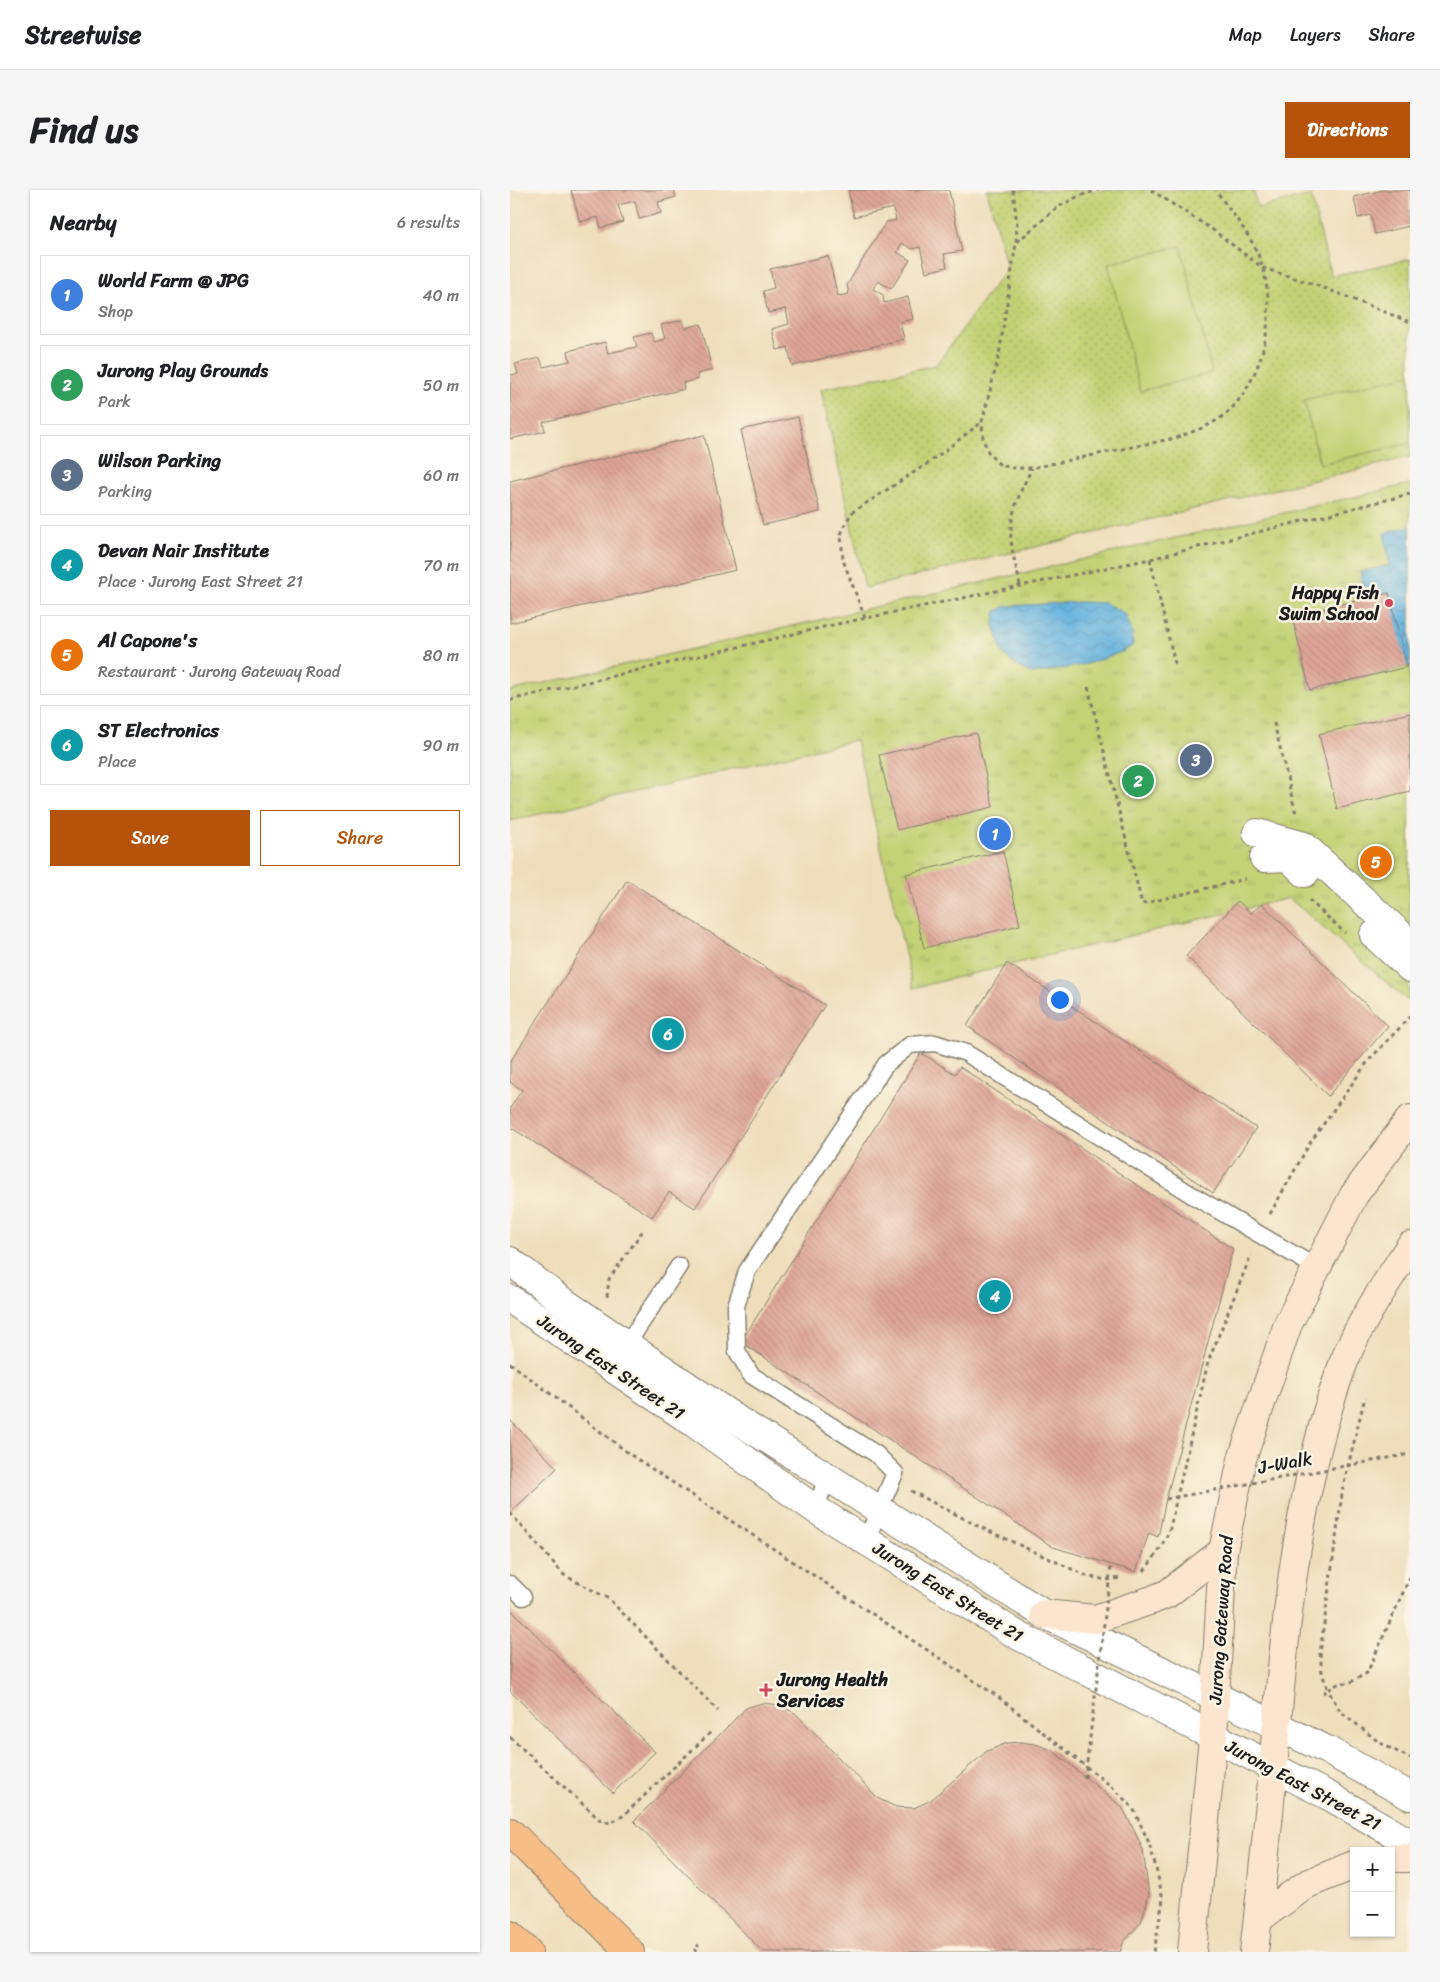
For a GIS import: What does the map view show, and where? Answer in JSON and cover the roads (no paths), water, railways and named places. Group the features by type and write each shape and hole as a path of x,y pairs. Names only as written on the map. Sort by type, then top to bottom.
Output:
{"main road":[{"name":"Jurong Gateway Road","path":"1192,1952 1213,1737 1223,1551 1242,1459 1288,1324 1354,1195 1410,1120"},
{"path":"1254,1952 1273,1768 1284,1634 1310,1474 1339,1374 1362,1321 1410,1246"},
{"path":"1044,1614 1095,1619 1152,1600 1167,1594 1223,1551"},
{"path":"510,1832 630,1952"},
{"path":"1395,1858 1410,1858"},
{"path":"1258,1919 1307,1884 1350,1867"},
{"path":"510,1935 528,1952"}],"street":[{"path":"1410,943 1304,846 1256,856 1288,857 1410,968"},
{"name":"Jurong East Street 21","path":"510,1261 558,1298 739,1421 1044,1614 1327,1750 1410,1796"},
{"name":"Jurong East Street 21","path":"510,1299 694,1423 816,1509 1017,1636 1329,1796 1410,1844"}],"lane":[{"path":"866,1541 895,1473 876,1454 751,1375 737,1351 736,1306 747,1271 886,1064 910,1045 935,1043 966,1053 1192,1195 1317,1268"},
{"path":"627,1344 679,1266"},
{"path":"816,1509 828,1477"},
{"path":"510,1584 523,1597"}],"water":[{"name":"Happy Fish Swim School","path":"1410,526 1410,666 1310,690 1301,653 1375,635 1360,572 1390,565 1384,533"},
{"path":"1079,602 1105,603 1125,614 1132,631 1133,645 1124,651 1087,664 1033,674 1015,665 1002,652 994,625 996,611 1007,606"}],"place":[{"name":"Happy Fish Swim School","path":"1389,603"},
{"name":"Wilson Parking","path":"1196,760"},
{"name":"Jurong Play Grounds","path":"1138,781"},
{"name":"World Farm @ JPG","path":"995,834"},
{"name":"Al Capone's","path":"1376,862"},
{"name":"ST Electronics","path":"668,1034"},
{"name":"Devan Nair Institute","path":"995,1296"},
{"name":"Jurong Health Services","path":"766,1690"}]}
